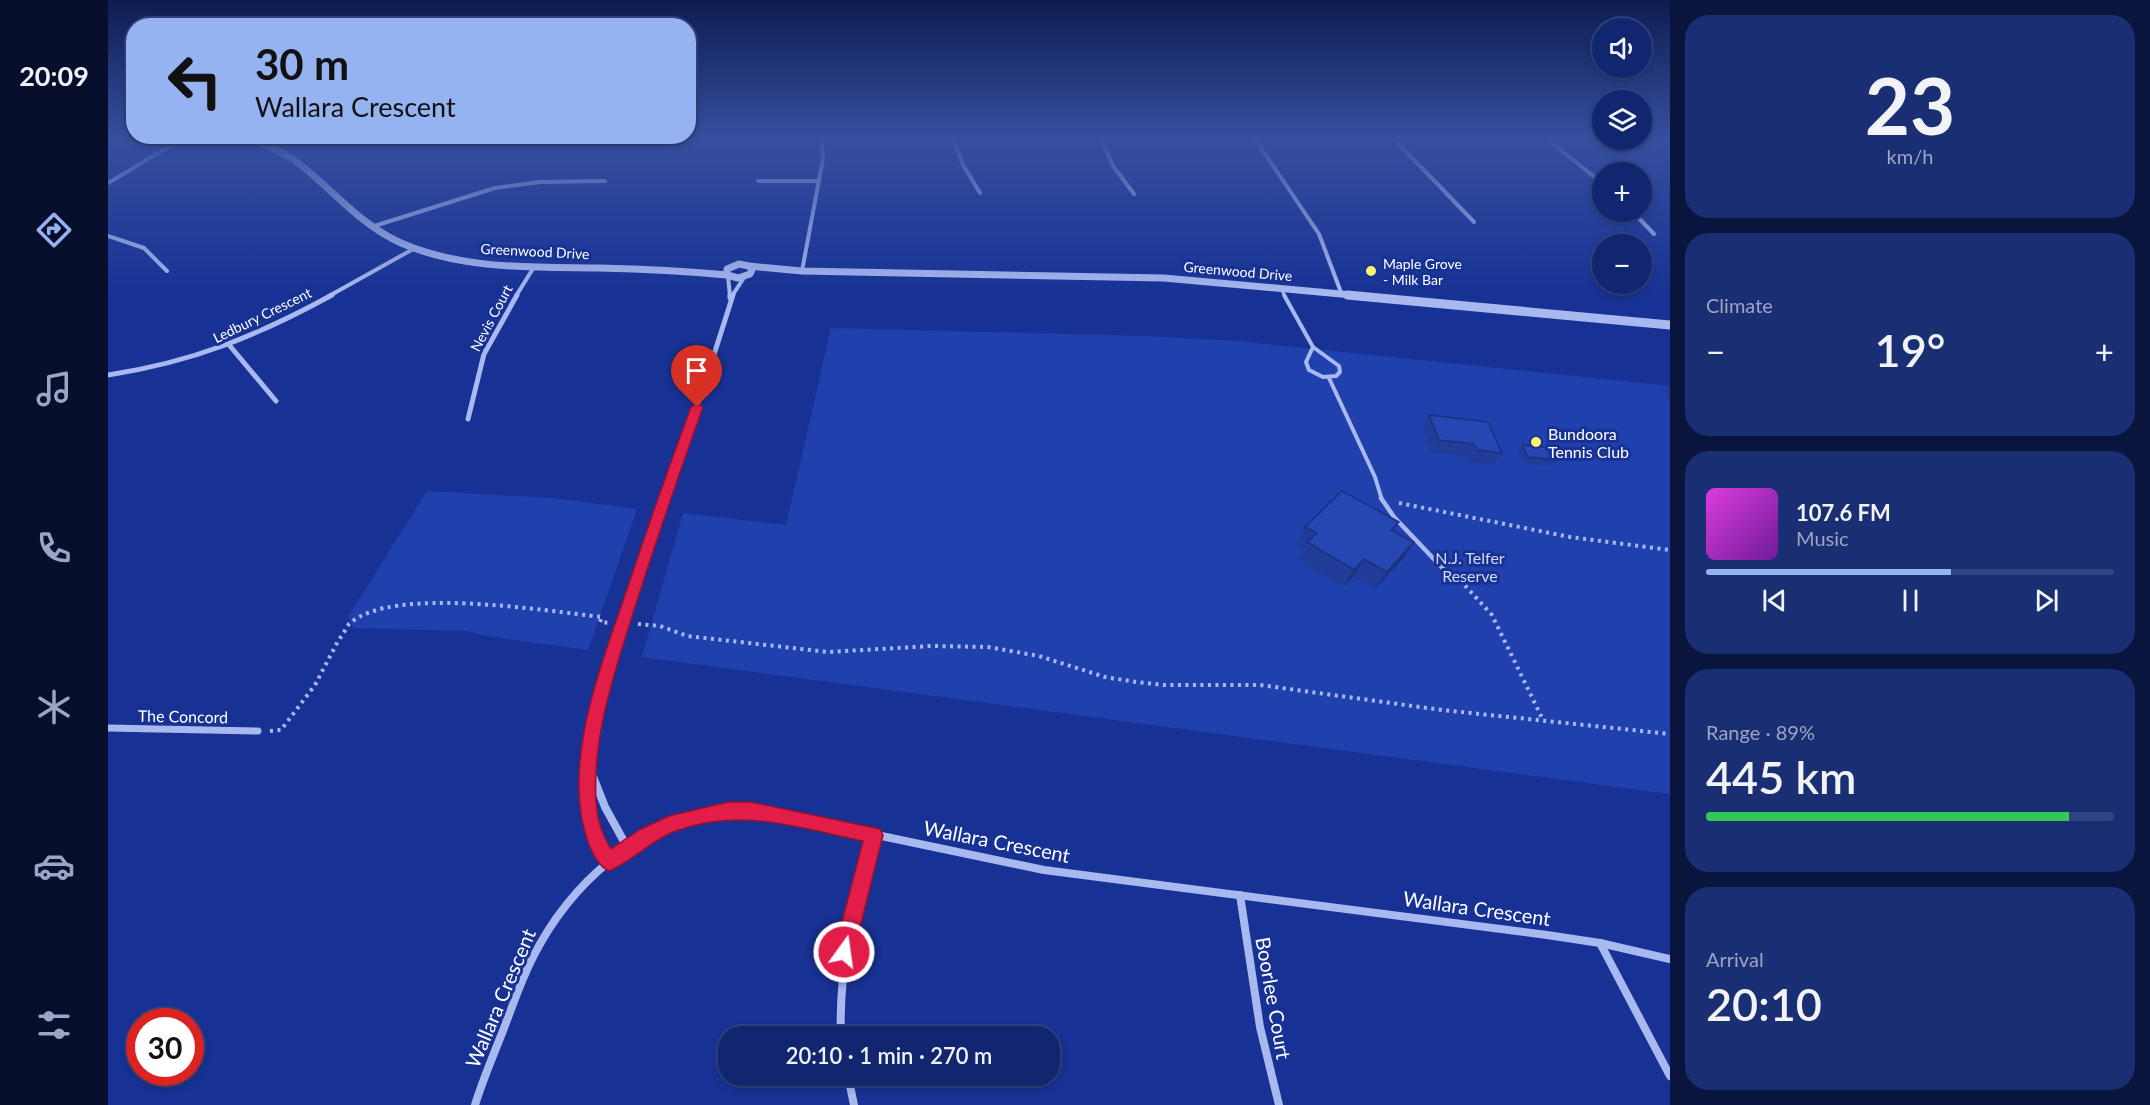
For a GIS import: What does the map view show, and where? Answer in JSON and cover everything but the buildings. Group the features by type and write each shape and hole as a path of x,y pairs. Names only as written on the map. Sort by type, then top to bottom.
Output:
{"street":[{"name":"Greenwood Drive","path":"329,191 371,227 415,248 474,261 534,267 673,270 746,276 802,272 1139,277 1670,326"},
{"path":"371,227 487,191"},
{"path":"802,272 817,191"},
{"path":"1131,191 1134,194"},
{"path":"1290,191 1319,234 1342,295"},
{"path":"1444,191 1474,222"},
{"path":"1643,222 1654,234"},
{"path":"108,236 123,239 144,248 167,271"},
{"name":"Ledbury Crescent","path":"108,375 179,362 230,346 282,321 415,248"},
{"path":"730,299 726,271 732,266"},
{"name":"Greenwood Drive","path":"673,270 749,266 802,272"},
{"path":"609,862 598,845 587,802 591,743 604,682 655,523 703,389 730,299 752,270 749,266"},
{"name":"Nevis Court","path":"468,419 484,354 501,320 534,267"},
{"path":"230,346 276,400"},
{"name":"The Concord","path":"108,728 258,731"},
{"path":"589,765 605,807 627,847"},
{"name":"Wallara Crescent","path":"475,1105 514,1000 545,934 565,905 627,847 675,822 728,811 751,810 774,814 1044,870 1600,943 1670,959"},
{"path":"841,1026 840,981 844,952 874,835"},
{"name":"Boorlee Court","path":"1240,895 1264,1058 1279,1105"},
{"path":"1600,943 1670,1076"},
{"path":"850,1086 854,1105"}],"lane":[{"path":"1281,289 1313,347 1339,366 1340,372 1329,378 1312,373 1306,366 1313,347"},
{"path":"1329,378 1375,477 1382,500 1394,517 1450,576"}],"path":[{"path":"1382,500 1570,537 1670,549"},
{"path":"1450,576 1459,579 1492,615 1544,720"},
{"path":"258,731 281,730 310,694 349,625 358,617 382,608 432,605 503,608 602,617 600,622 660,626 687,636 828,652 932,646 988,647 1038,656 1106,677 1136,682 1164,685 1260,685 1442,710 1670,734"}],"green space":[{"name":"N.J. Telfer Reserve","path":"831,328 1146,336 1236,341 1670,386 1670,794 642,657 683,513 786,525"},
{"path":"427,491 552,498 637,509 588,650 480,635 468,631 354,628 348,617"}],"place":[{"name":"Maple Grove - Milk Bar","path":"1371,271"},
{"name":"Bundoora Tennis Club","path":"1536,442"}],"route":[{"path":"697,407 649,540 604,682 591,743 587,802 591,824 598,845 609,862 645,836 675,822 728,811 751,810 874,835 844,952"}]}
